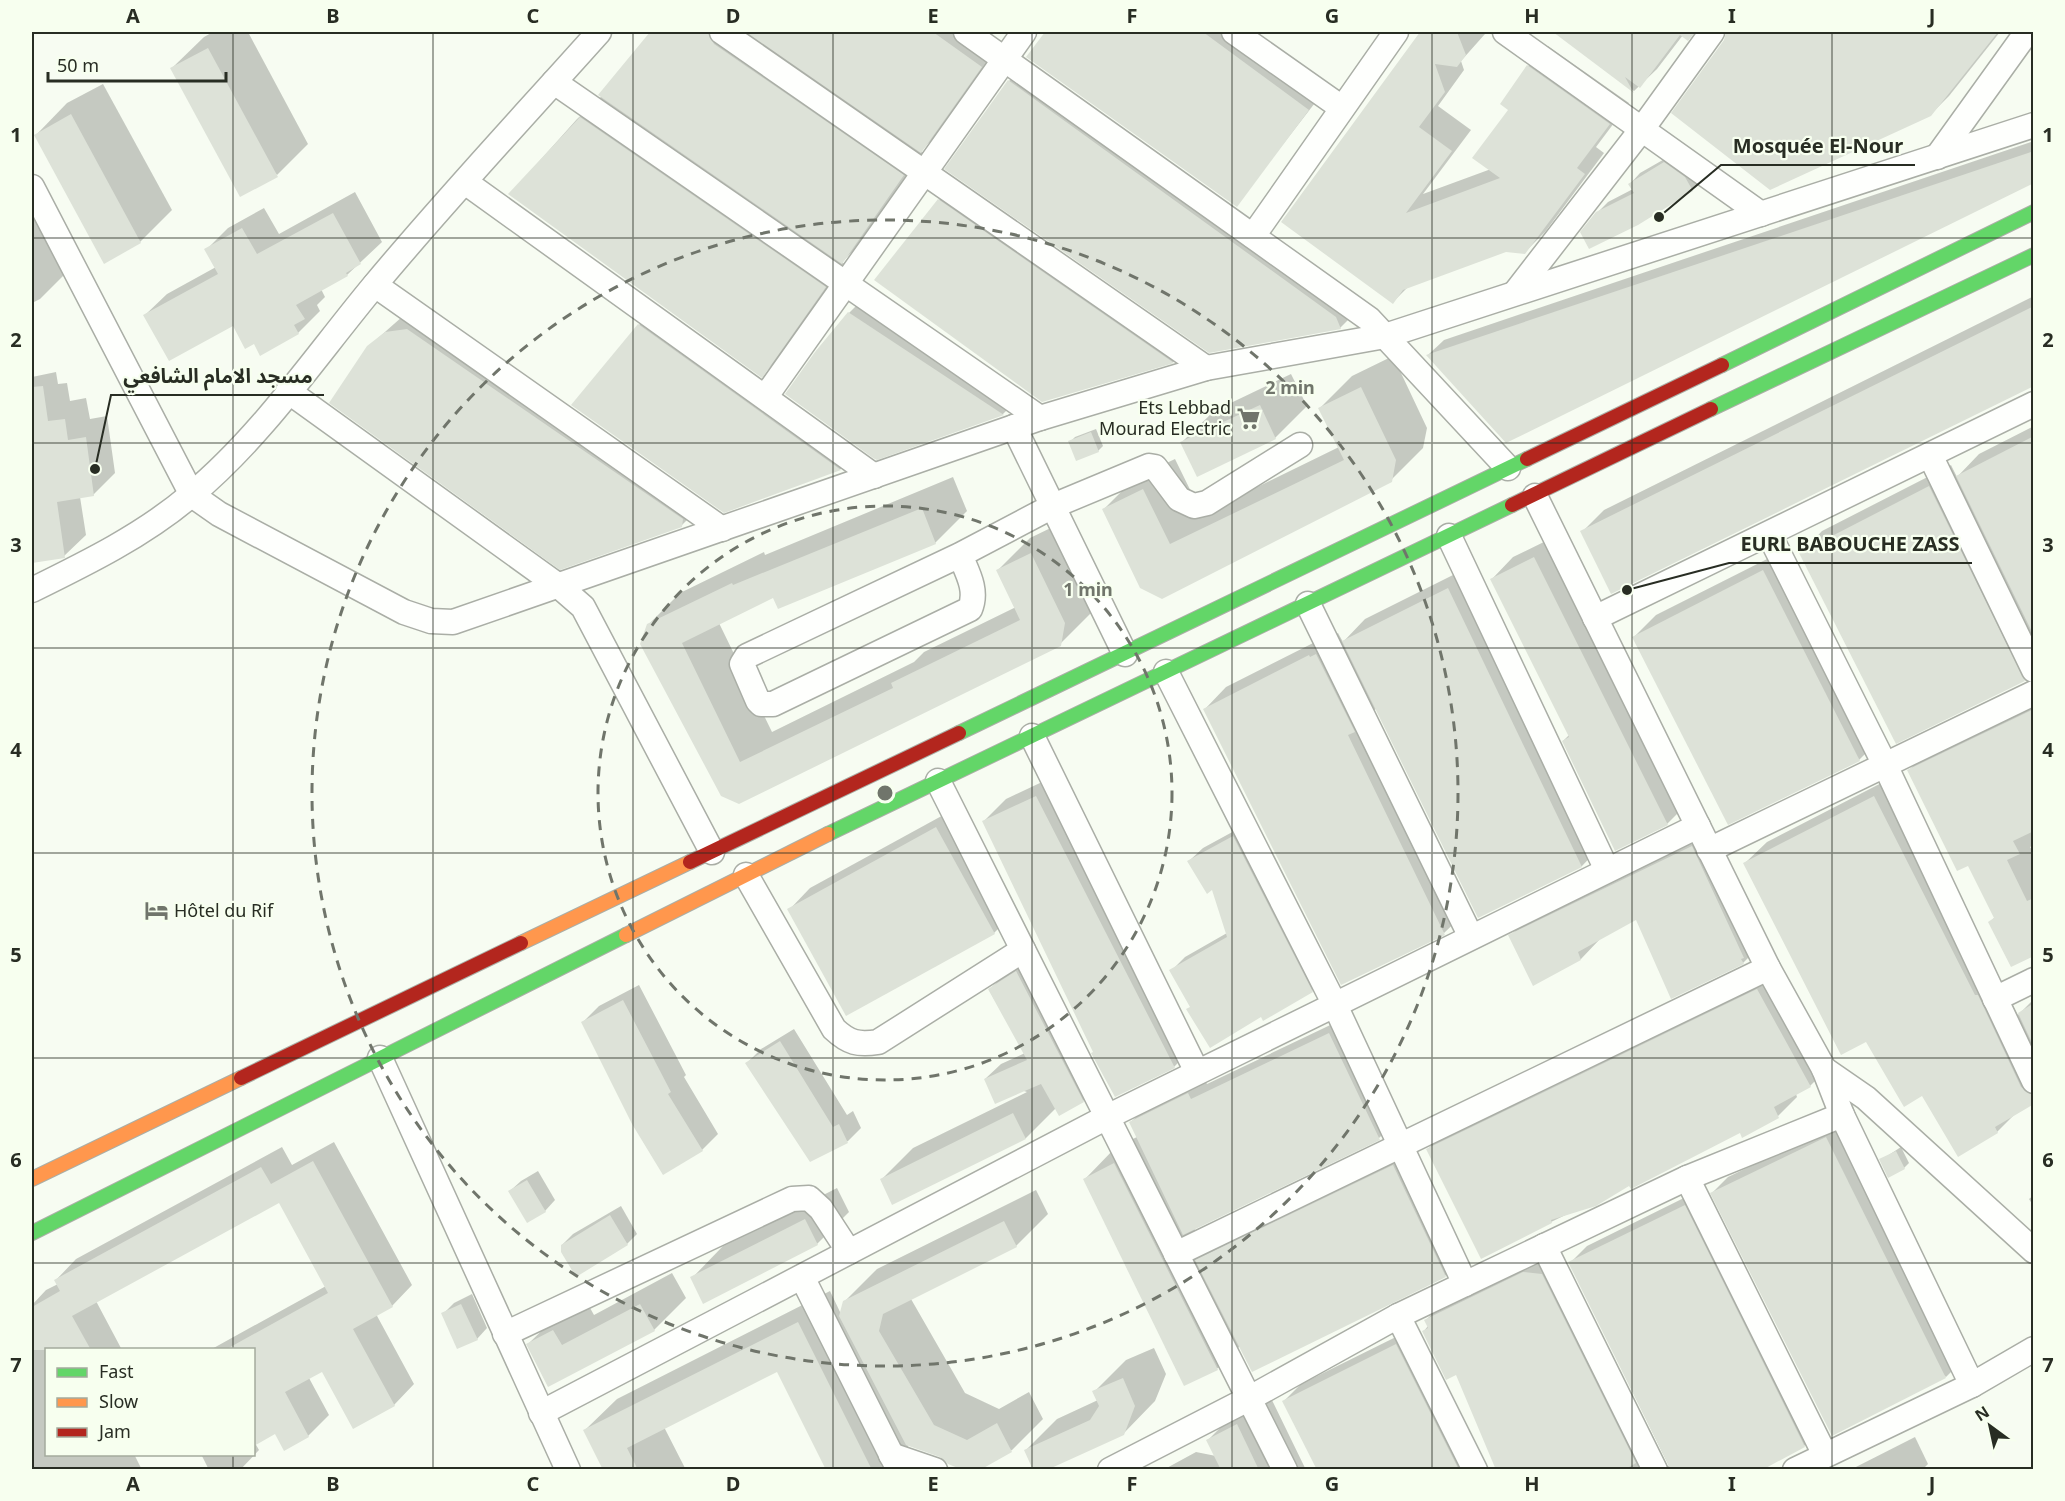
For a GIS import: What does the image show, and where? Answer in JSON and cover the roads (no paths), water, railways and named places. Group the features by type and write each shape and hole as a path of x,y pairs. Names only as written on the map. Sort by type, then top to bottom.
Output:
{"main road":[{"path":"32,1179 1125,654 2034,212"},
{"path":"32,1233 938,781 2034,255"}],"street":[{"path":"32,590 138,534 192,495 243,443 375,285 599,32"},
{"path":"722,32 1206,368"},
{"path":"966,32 1369,319 1509,468"},
{"path":"766,396 1024,32"},
{"path":"1234,32 1342,108"},
{"path":"1253,236 1396,32"},
{"path":"1505,32 1761,214"},
{"path":"1515,293 1642,129 1712,32"},
{"path":"1937,157 2027,32"},
{"path":"554,82 1040,418"},
{"path":"32,187 192,495 229,520 404,612 431,621 453,622 1040,418 1206,368 1385,336 2034,125"},
{"path":"465,182 766,396 874,476"},
{"path":"375,285 722,529"},
{"path":"288,391 560,586 584,607 712,852"},
{"path":"1595,618 2034,404"},
{"path":"1014,427 1125,654"},
{"path":"960,555 974,599 970,609 773,704 761,704 758,701 743,670 742,664 747,656 960,555 1053,506 1149,466 1155,467 1179,499 1194,506 1207,503 1300,445"},
{"path":"1930,455 2034,670"},
{"path":"1534,496 1768,968 1824,1069 1842,1115 1972,1385"},
{"path":"1768,534 1885,765 2034,1081"},
{"path":"1449,536 1607,870"},
{"path":"1308,604 1471,937"},
{"path":"1166,672 1334,1004 1465,1284"},
{"path":"1709,850 2034,693"},
{"path":"1032,736 1197,1072"},
{"path":"938,781 1285,1470"},
{"path":"541,1413 1107,1117 1698,826"},
{"path":"746,875 834,1029 846,1040 859,1045 878,1042 1023,950"},
{"path":"1176,1254 1768,968"},
{"path":"1995,999 2034,980"},
{"path":"380,1058 568,1470"},
{"path":"1824,1069 1866,1098 2034,1251"},
{"path":"1110,1470 1250,1398 1398,1316 1687,1178 1842,1115"},
{"path":"1687,1178 1825,1455"},
{"path":"505,1334 792,1199 809,1198 821,1209 849,1252"},
{"path":"1544,1246 1655,1470"},
{"path":"802,1276 895,1462 935,1470"},
{"path":"1398,1316 1475,1470"},
{"path":"1795,1470 1972,1385 2034,1349"}],"place":[{"name":"Mosquée El-Nour","path":"1659,217"},
{"name":"Ets Lebbad Mourad Electric","path":"1249,418"},
{"name":"مسجد الامام الشافعي","path":"95,469"},
{"name":"EURL BABOUCHE ZASS","path":"1627,590"},
{"name":"Hôtel du Rif","path":"156,911"}]}
